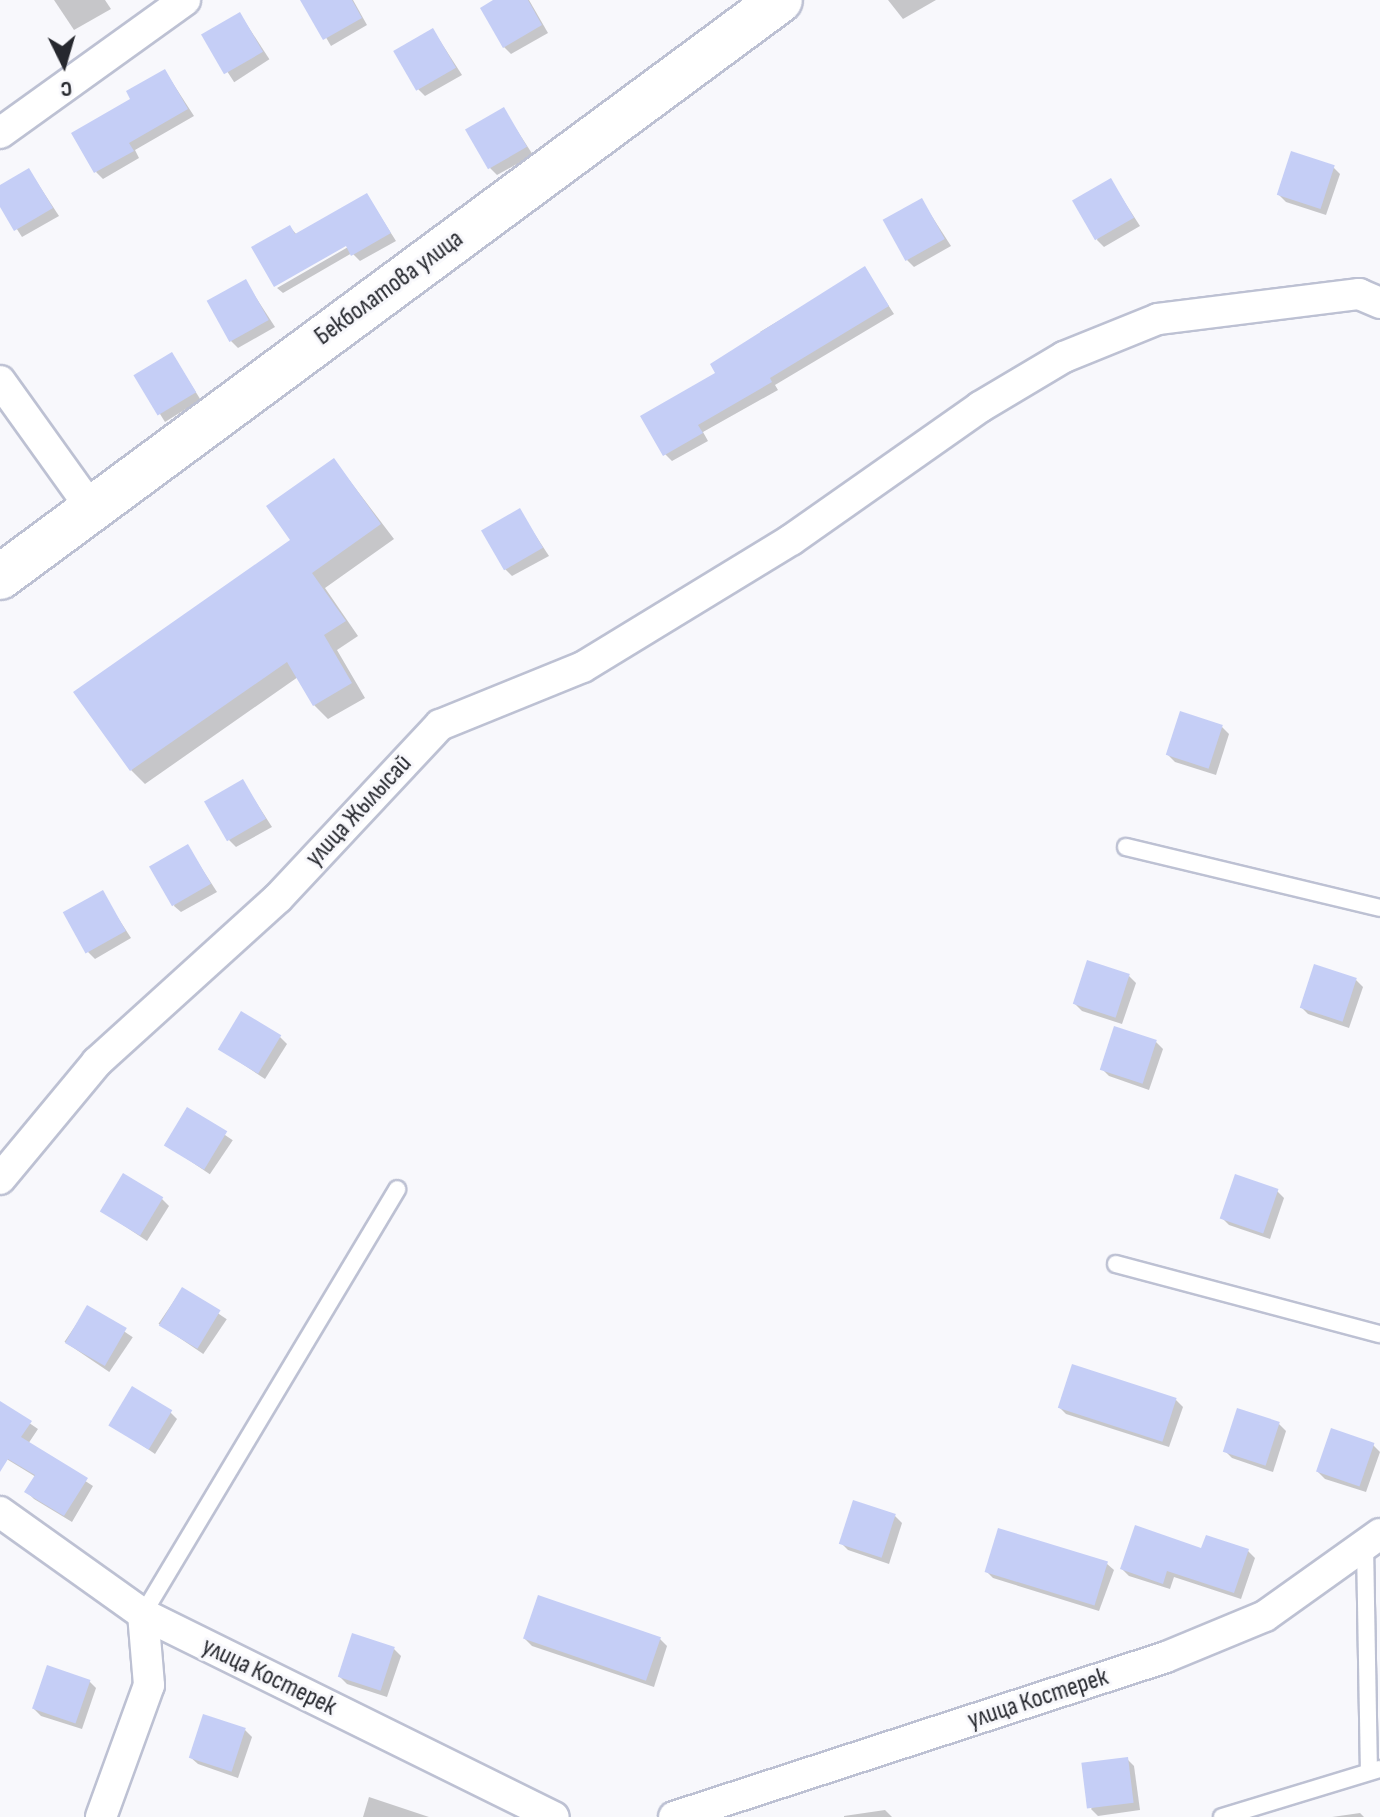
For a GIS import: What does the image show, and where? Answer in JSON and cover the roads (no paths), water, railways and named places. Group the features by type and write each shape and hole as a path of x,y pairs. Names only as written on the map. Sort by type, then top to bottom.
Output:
{"street":[{"path":"0,133 185,0"},
{"name":"Бекболатова улица","path":"0,577 780,0"},
{"name":"улица Жылысай","path":"0,1179 97,1062 278,898 440,725 583,667 791,540 980,407 1064,357 1158,319 1359,294 1380,303"},
{"path":"0,381 91,508"},
{"name":"улица Костерек","path":"0,1512 143,1614 553,1817"},
{"name":"улица Костерек","path":"674,1817 1166,1657 1265,1616 1373,1540"},
{"path":"101,1817 149,1685 143,1614"}],"lane":[{"path":"1126,847 1380,908"},
{"path":"143,1614 397,1189"},
{"path":"1116,1264 1380,1334"},
{"path":"1222,1817 1374,1770 1373,1540"}]}
